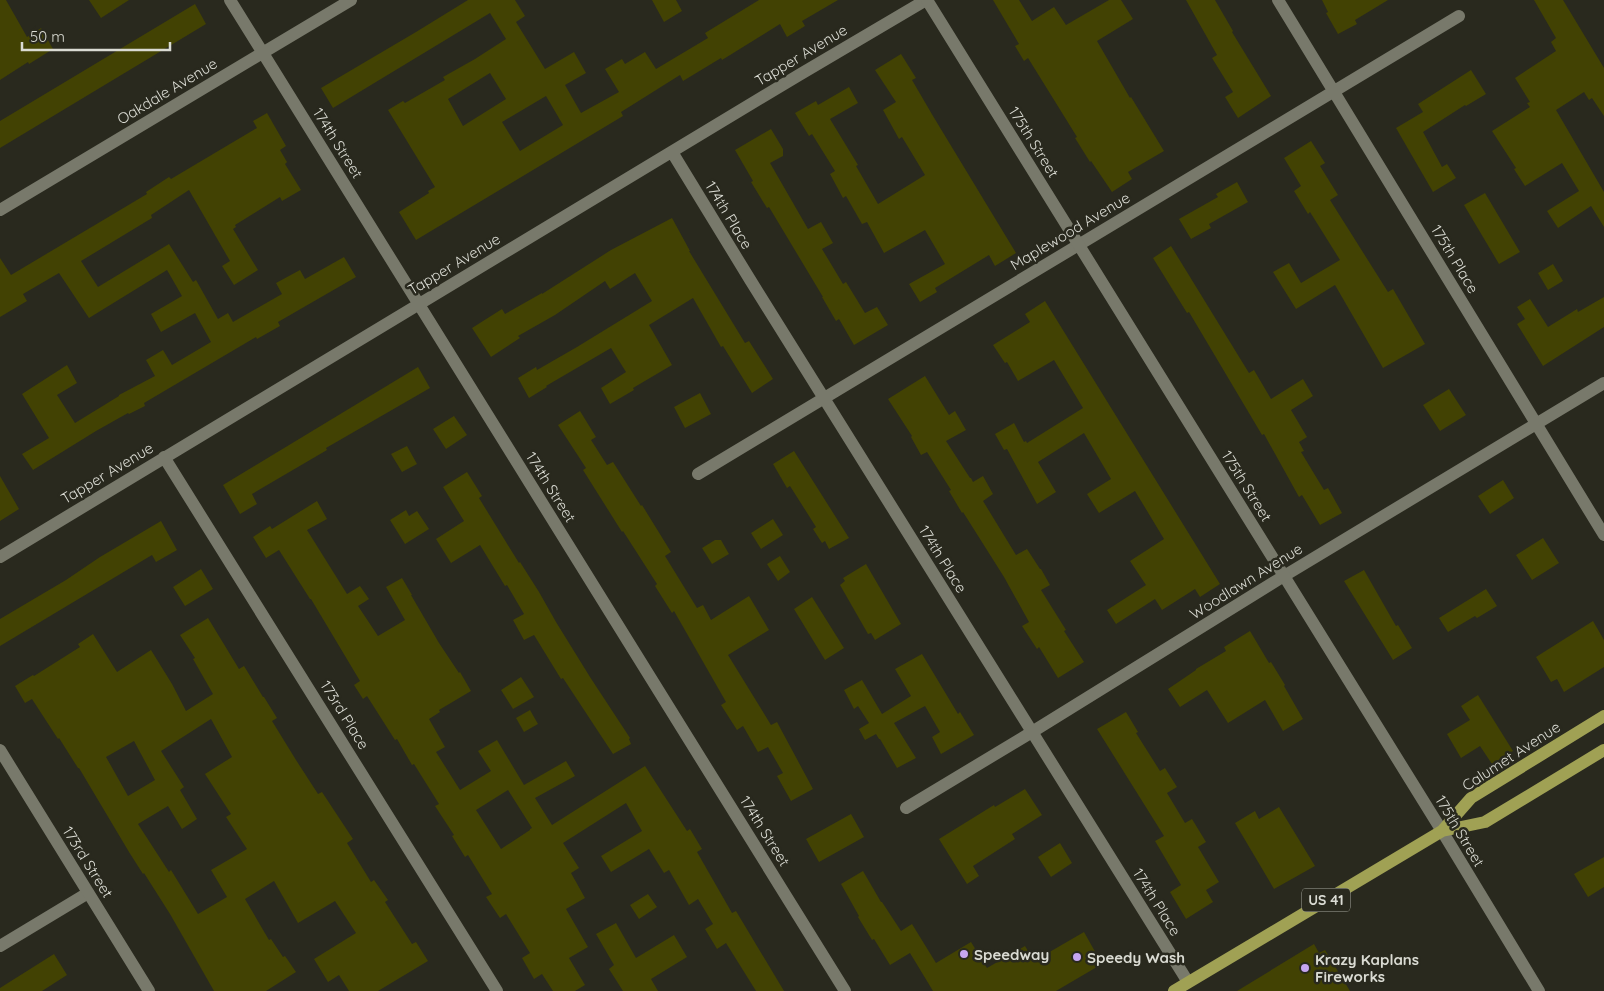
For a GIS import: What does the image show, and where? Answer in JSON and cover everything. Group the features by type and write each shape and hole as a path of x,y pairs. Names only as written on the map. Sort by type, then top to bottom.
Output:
{"main road":[{"name":"Calumet Avenue","path":"1174,991 1442,831 1471,798 1604,716"},
{"name":"Calumet Avenue","path":"1442,831 1485,822 1604,750"}],"street":[{"name":"174th Street","path":"230,0 845,991"},
{"name":"Oakdale Avenue","path":"0,210 351,0"},
{"name":"Tapper Avenue","path":"0,557 926,0"},
{"name":"175th Street","path":"926,0 1442,831 1538,991"},
{"name":"175th Place","path":"1278,0 1604,535"},
{"name":"Maplewood Avenue","path":"698,474 1459,16"},
{"name":"174th Place","path":"672,152 1188,982"},
{"name":"Woodlawn Avenue","path":"906,808 1284,576 1604,383"},
{"name":"173rd Place","path":"164,457 497,991"},
{"name":"173rd Street","path":"0,750 149,991"},
{"path":"0,946 88,893"}],"building":[{"path":"0,0 6,0 27,37 41,28 53,49 0,80"},
{"path":"89,0 129,0 101,18"},
{"path":"468,0 515,0 525,16 516,22 545,69 574,52 586,73 565,85 581,113 619,92 605,69 622,59 625,64 645,52 656,69 708,38 705,33 759,0 838,0 802,21 805,26 787,37 780,24 722,60 721,58 683,81 680,75 621,112 623,116 416,240 399,212 429,193 428,191 435,187 388,110 403,101 405,103 445,80 443,77 506,39 490,13 333,108 321,88","holes":["490,73 506,99 463,126 448,99","546,96 563,125 520,151 502,122"]},
{"path":"652,0 676,0 682,11 664,22"},
{"path":"993,0 1019,0 1032,21 1054,7 1066,25 1109,0 1121,0 1133,19 1097,41 1164,151 1128,172 1132,179 1112,192 1090,162 1075,138 1077,137 1028,58 1024,61 1015,46 1019,44"},
{"path":"1186,0 1215,0 1271,96 1238,118 1225,97 1233,92 1212,58 1217,55"},
{"path":"1322,0 1388,0 1355,20 1357,24 1338,34 1326,13 1328,12"},
{"path":"1534,0 1563,0 1604,68 1604,116 1592,98 1589,100 1584,92 1556,110 1604,192 1604,227 1591,206 1558,228 1547,211 1579,191 1562,163 1525,186 1514,169 1516,168 1492,131 1530,107 1527,103 1530,102 1515,78 1556,51 1551,42 1556,38"},
{"path":"195,4 206,24 0,148 0,121"},
{"path":"901,54 916,78 912,80 1016,253 995,266 989,255 935,288 937,292 920,302 909,284 945,264 925,230 884,253 867,222 862,224 846,196 843,198 830,174 835,171 812,134 809,136 795,113 816,101 818,105 849,87 858,103 830,119 858,165 856,166 878,204 925,175 902,137 899,139 883,110 896,102 875,70"},
{"path":"1471,70 1486,94 1423,132 1442,167 1447,164 1456,178 1433,192 1396,128 1423,112 1418,104"},
{"path":"267,113 286,146 280,150 287,162 285,164 301,190 282,201 280,197 235,225 236,227 233,229 258,270 234,285 222,266 230,261 189,190 151,215 152,218 81,261 98,287 169,244 193,282 196,280 218,319 228,313 233,322 282,294 276,283 300,270 305,279 344,257 356,277 278,322 280,326 257,339 256,337 144,403 145,406 96,431 33,470 22,454 49,438 22,394 67,365 77,383 57,395 75,423 119,395 155,376 146,360 163,350 172,365 211,342 195,313 161,332 151,314 182,296 167,270 89,318 59,273 23,294 27,301 0,317 0,258 11,275 147,194 146,192 169,177 171,179 257,128 253,121"},
{"path":"771,129 783,149 783,156 770,163 808,229 821,222 833,243 822,249 843,284 846,282 865,313 877,307 888,325 854,345 839,319 836,321 769,207 767,208 751,182 753,181 735,150"},
{"path":"1311,141 1325,163 1320,166 1338,195 1330,200 1388,292 1393,289 1425,344 1383,368 1335,285 1296,309 1273,272 1289,263 1301,283 1340,260 1310,212 1308,214 1294,191 1301,186 1284,158"},
{"path":"1237,182 1248,202 1209,224 1211,228 1191,239 1179,219 1218,197 1216,194"},
{"path":"1485,193 1520,252 1499,264 1464,205"},
{"path":"672,218 689,251 745,343 749,341 773,379 752,393 723,346 721,347 693,298 649,325 672,365 633,388 634,390 610,404 601,388 626,372 611,348 529,398 518,378 536,367 537,370 652,301 635,273 610,289 605,281 555,315 518,336 520,338 491,357 472,328 502,309 505,314 542,294 611,250"},
{"path":"1171,246 1249,373 1254,370 1271,399 1303,379 1313,396 1291,410 1307,437 1299,442 1304,451 1301,452 1324,490 1328,488 1342,513 1320,525 1302,495 1299,497 1264,434 1262,435 1189,312 1187,313 1153,258"},
{"path":"1553,264 1563,281 1548,290 1538,273"},
{"path":"1604,297 1604,327 1543,366 1517,324 1525,319 1517,307 1530,299 1548,327 1577,309 1578,312"},
{"path":"1045,301 1220,584 1200,597 1195,589 1162,610 1155,599 1116,624 1107,610 1146,585 1130,561 1164,539 1135,491 1099,513 1087,494 1111,479 1084,433 1038,462 1056,492 1037,504 1007,449 1004,450 995,434 1014,423 1024,442 1026,441 1027,443 1083,408 1054,360 1018,381 1007,362 1005,363 993,345 1030,322 1025,314"},
{"path":"418,367 430,388 326,448 327,450 252,494 257,504 240,514 223,485"},
{"path":"925,376 949,415 955,411 966,430 946,441 973,482 983,476 993,494 983,501 1016,555 1027,549 1041,569 1050,585 1041,590 1084,662 1058,678 1039,647 1037,649 1022,626 1029,622 1004,577 949,491 951,490 927,452 921,455 912,436 888,399"},
{"path":"1449,389 1466,415 1440,431 1423,405"},
{"path":"700,393 711,414 685,428 674,407"},
{"path":"580,411 596,437 591,440 607,465 613,462 671,552 665,556 697,608 703,605 711,620 749,596 769,630 728,655 771,725 777,722 813,789 791,801 777,776 783,773 768,747 758,752 743,726 737,730 721,705 726,702 674,611 672,613 655,586 657,584 583,470 586,468 558,425"},
{"path":"454,416 467,435 446,449 433,429"},
{"path":"407,446 417,464 402,472 391,454"},
{"path":"794,451 849,538 829,549 825,541 822,543 813,529 816,527 790,486 787,488 773,464"},
{"path":"467,472 482,496 479,498 630,738 631,744 613,754 563,678 561,679 534,635 524,640 513,620 524,614 480,545 451,563 436,539 464,521 443,487"},
{"path":"0,476 19,509 0,521"},
{"path":"1503,480 1514,498 1490,514 1478,496"},
{"path":"317,501 327,519 307,530 347,594 360,586 369,599 358,606 378,636 405,620 386,587 402,578 439,643 471,691 439,710 440,712 429,719 445,747 436,752 460,790 491,771 478,751 497,740 524,785 566,761 575,776 535,798 552,825 645,766 687,831 690,829 702,849 697,852 732,913 736,911 784,991 756,991 726,943 717,949 705,929 713,924 698,899 689,905 669,870 664,873 649,849 611,872 601,856 642,831 626,803 563,843 579,868 571,873 585,898 566,909 588,947 569,958 585,985 575,991 553,991 542,974 534,979 522,958 530,953 506,914 500,918 486,897 492,894 468,855 465,857 452,836 454,835 435,806 439,804 414,764 412,765 397,739 395,740 367,696 363,699 354,685 360,681 311,599 279,550 266,558 253,537 270,526 272,529","holes":["508,790 532,828 501,849 476,810"]},
{"path":"406,510 409,516 417,511 429,529 405,544 390,520"},
{"path":"773,519 783,535 761,549 751,533"},
{"path":"161,521 177,550 156,562 152,555 0,646 0,619"},
{"path":"1543,538 1559,563 1532,580 1516,555"},
{"path":"715,540 721,540 729,554 712,564 702,548"},
{"path":"780,556 790,572 778,581 767,564"},
{"path":"866,564 901,624 875,640 871,633 868,634 840,585 845,581 843,578"},
{"path":"201,569 213,589 185,606 173,587"},
{"path":"1364,570 1396,626 1398,625 1412,648 1393,660 1344,581"},
{"path":"1486,589 1497,606 1448,632 1439,618"},
{"path":"812,597 844,648 825,660 794,609"},
{"path":"208,618 239,669 244,666 264,697 277,718 272,721 318,794 322,792 353,839 347,843 371,882 374,880 388,900 385,902 412,944 416,942 428,961 378,991 349,991 339,975 328,982 314,959 356,933 335,901 298,923 274,881 245,899 269,940 271,939 296,972 266,991 214,991 170,914 129,852 79,768 32,699 25,703 15,686 80,647 78,644 93,634 117,672 151,650 186,711 213,694 193,659 195,658 180,635","holes":["211,719 232,757 205,774 231,814 226,817 247,849 211,870 227,897 198,914 171,870 169,872 138,824 168,806 182,829 197,819 180,790 184,787 161,751","134,741 155,780 128,796 106,757"]},
{"path":"1593,621 1604,640 1604,667 1564,692 1557,679 1551,682 1536,657"},
{"path":"1250,631 1285,685 1303,719 1283,731 1265,700 1228,723 1207,690 1180,707 1168,689 1226,651 1224,647"},
{"path":"922,654 958,714 960,712 974,735 941,754 932,737 940,732 925,706 894,723 916,758 897,768 876,734 865,740 859,729 869,723 858,706 854,709 844,690 862,680 882,714 911,696 895,669"},
{"path":"521,677 534,697 513,709 501,690"},
{"path":"1478,695 1513,751 1492,764 1480,746 1461,758 1447,734 1470,720 1461,706"},
{"path":"530,710 538,724 524,732 516,718"},
{"path":"1126,712 1138,732 1136,733 1160,771 1165,768 1177,787 1167,793 1185,823 1192,819 1206,842 1198,847 1219,882 1206,890 1213,902 1186,919 1170,892 1181,885 1155,841 1164,836 1097,729"},
{"path":"1025,789 1042,815 1012,834 1015,839 973,866 979,876 967,884 939,839 994,805 995,807"},
{"path":"1279,807 1315,866 1274,889 1235,823 1255,811 1259,819"},
{"path":"851,814 864,837 819,862 806,839"},
{"path":"1060,843 1072,863 1051,877 1038,857"},
{"path":"1604,857 1604,887 1588,897 1574,874"},
{"path":"863,871 901,931 912,924 936,963 971,942 987,968 1025,946 1034,961 1084,932 1102,964 1056,991 933,991 910,953 890,965 858,917 841,884"},
{"path":"648,894 657,907 639,919 630,905"},
{"path":"616,923 636,958 674,935 687,957 651,979 658,991 623,991 609,969 614,965 596,934"},
{"name":"Krazy Kaplans Fireworks","path":"1314,944 1319,953 1325,950 1350,991 1237,991"},
{"path":"54,954 67,975 42,991 0,991 0,988"}],"place":[{"name":"Speedway","path":"964,954"},
{"name":"Speedy Wash","path":"1077,957"},
{"name":"Krazy Kaplans Fireworks","path":"1305,968"}]}
